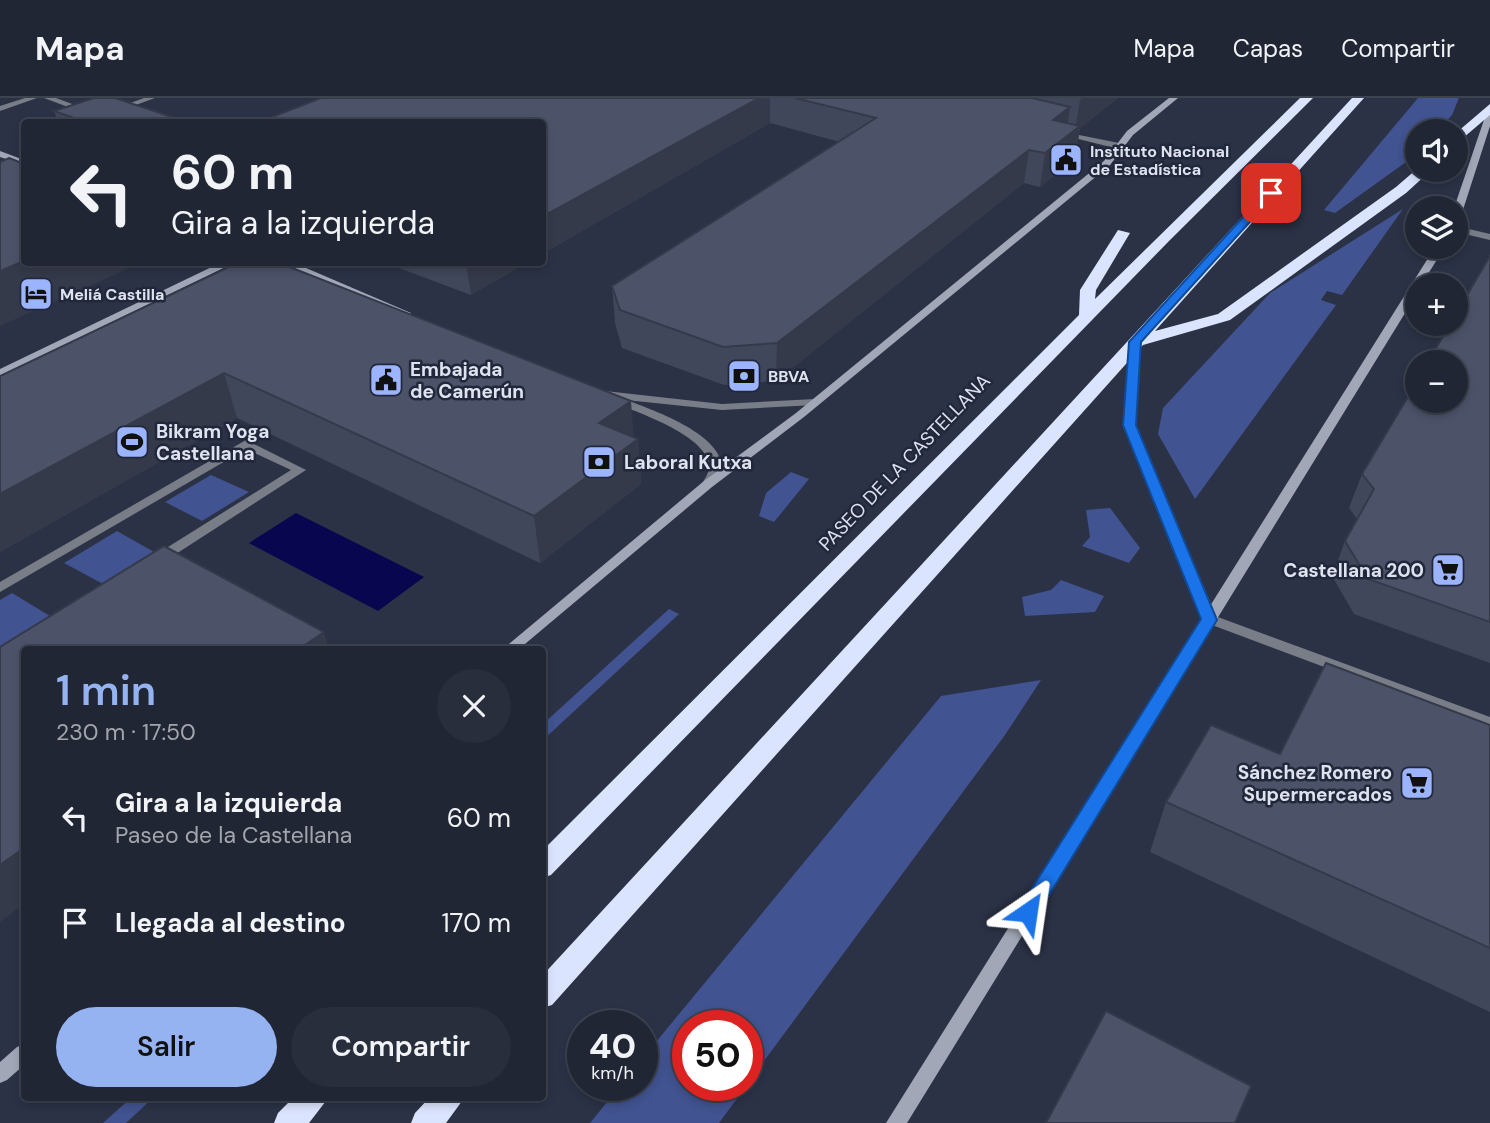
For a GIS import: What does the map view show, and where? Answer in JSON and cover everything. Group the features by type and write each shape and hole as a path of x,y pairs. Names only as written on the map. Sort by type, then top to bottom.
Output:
{"highway":[{"name":"PASEO DE LA CASTELLANA","path":"546,864 1087,315 1307,98"},
{"path":"546,992 983,514 1135,342 1358,98"},
{"path":"1468,129 1490,108"},
{"path":"1135,342 1224,317 1410,182"},
{"path":"1087,315 1088,290 1123,233"},
{"path":"289,1123 310,1101"},
{"path":"426,1123 446,1101"}],"main road":[{"path":"514,646 708,484 815,402 1107,163 1130,133 1174,98"},
{"path":"1463,196 1490,114"},
{"path":"0,154 21,162"},
{"path":"896,1123 1433,259"},
{"path":"0,373 222,266"},
{"path":"292,266 422,320"},
{"path":"0,1074 21,1056"}],"street":[{"path":"0,109 33,98"},
{"path":"48,98 102,116"},
{"path":"92,119 151,98"},
{"path":"1054,131 1119,146"},
{"path":"1468,232 1490,237"},
{"path":"1135,342 1130,425 1209,620 1490,723"},
{"path":"708,484 715,468 710,449 685,431 599,392 722,407 815,402"},
{"path":"0,588 246,444 300,470 150,565"}],"shaded area":[{"path":"1418,98 1459,98 1448,119 1405,119 1405,163 1335,213 1324,210"},
{"path":"1403,209 1342,295 1327,291 1321,300 1336,305 1195,499 1158,434 1163,408 1270,293"},
{"path":"791,472 809,479 774,522 759,516 766,493"},
{"path":"211,475 249,492 202,521 165,502"},
{"path":"1110,508 1140,548 1129,563 1082,546 1090,537 1086,510"},
{"path":"296,513 424,577 378,611 249,543"},
{"path":"117,531 154,552 103,584 64,563"},
{"path":"1061,580 1104,596 1095,612 1025,616 1022,597 1051,590"},
{"path":"12,593 50,616 0,647 0,600"},
{"path":"669,609 679,614 546,737 546,721"},
{"path":"1041,680 1005,735 763,1062 763,1010 682,1010 941,696"},
{"path":"672,1023 672,1101 735,1101 719,1123 590,1123 608,1101 658,1101 658,1040"},
{"path":"128,1101 150,1101 126,1123 103,1123"}],"building":[{"path":"94,98 115,98 178,119 77,119 54,111"},
{"path":"321,98 759,98 546,215 546,119 267,119"},
{"path":"795,98 1032,98 1070,107 1053,120 1080,126 1045,153 1029,150 777,343 723,347 620,310 612,286 876,118"},
{"path":"9,158 21,163 21,262 0,271 0,162"},
{"path":"1490,256 1490,622 1368,579 1345,541 1374,489 1362,474 1405,402 1405,413 1468,413 1468,350 1435,350 1443,336 1468,336 1468,294"},
{"path":"231,266 287,266 631,401 599,423 638,439 534,516 224,373 0,494 0,376"},
{"path":"164,546 324,632 303,646 21,646 21,850 0,865 0,647"},
{"path":"1326,663 1490,725 1490,948 1166,802 1211,725 1280,754"},
{"path":"1106,1011 1251,1086 1235,1123 1046,1123"}],"place":[{"name":"Instituto Nacional de Estadística","path":"1066,160"},
{"name":"Meliá Castilla","path":"36,294"},
{"name":"BBVA","path":"744,376"},
{"name":"Embajada de Camerún","path":"386,380"},
{"name":"Bikram Yoga Castellana","path":"132,442"},
{"name":"Laboral Kutxa","path":"599,462"},
{"name":"Castellana 200","path":"1448,570"},
{"name":"Sánchez Romero Supermercados","path":"1417,783"}],"route":[{"path":"1028,912 1209,620 1130,425 1135,342 1271,193"}]}
